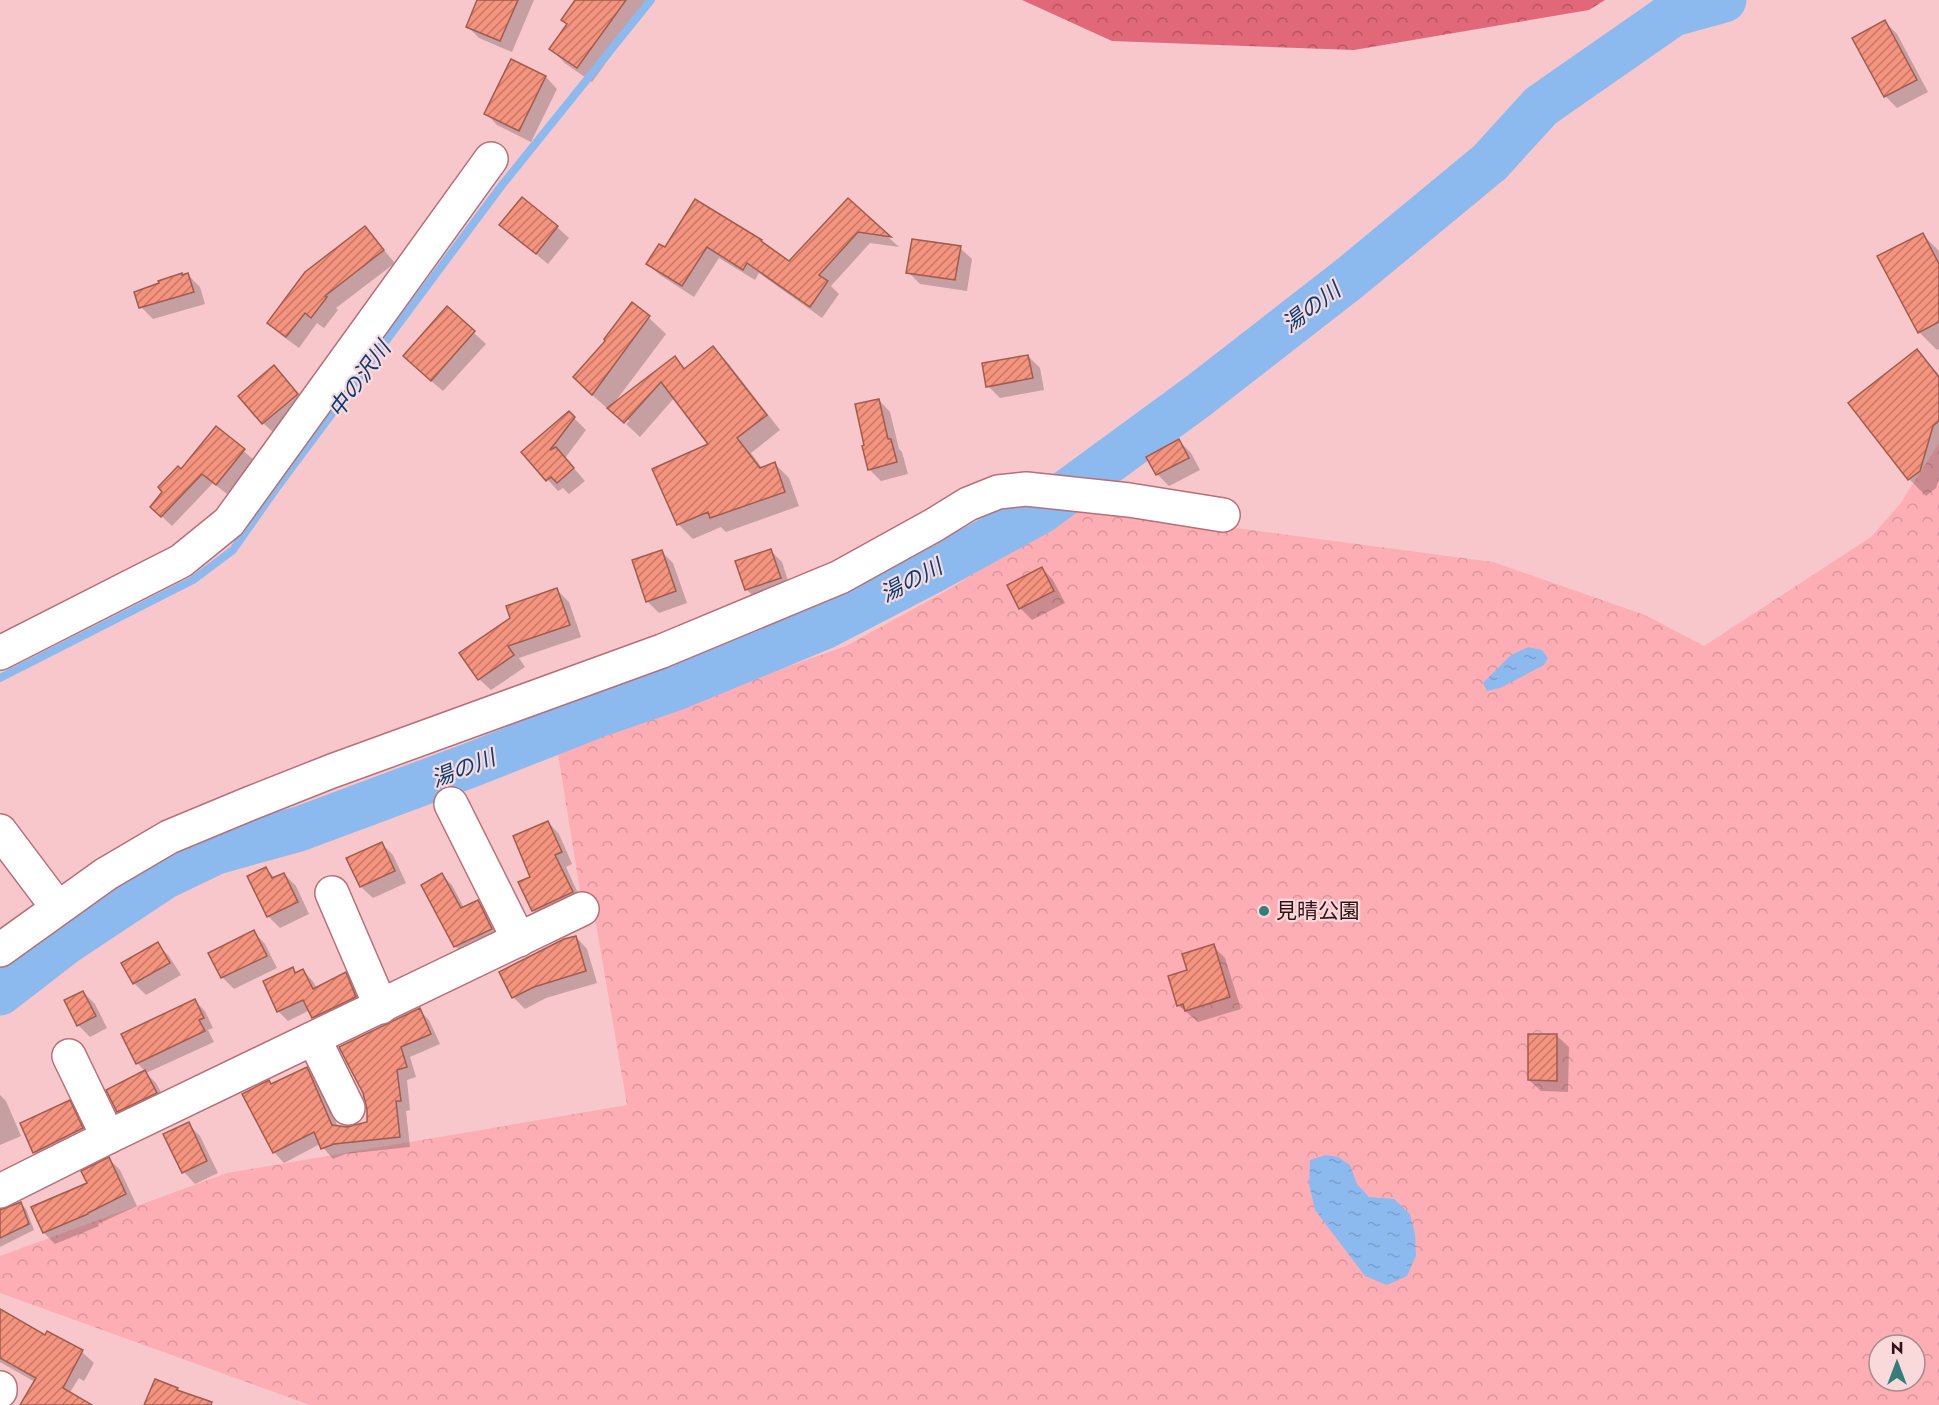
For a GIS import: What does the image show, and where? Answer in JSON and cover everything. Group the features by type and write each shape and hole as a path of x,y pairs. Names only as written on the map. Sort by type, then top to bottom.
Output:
{"street":[{"path":"0,653 181,561 229,522 491,159"},
{"path":"0,950 106,874 169,837 332,771 662,651 840,576 968,504 998,492 1026,489 1129,500 1223,515"},
{"path":"451,804 519,940"},
{"path":"0,831 58,908"},
{"path":"332,893 381,1007"},
{"path":"0,1191 582,909"},
{"path":"314,1039 348,1108"},
{"path":"69,1056 108,1137"}],"green space":[{"path":"1022,0 1605,0 1589,10 1354,50 1112,41"},
{"name":"見晴公園","path":"1939,443 1939,1405 310,1405 0,1293 0,1256 227,1173 627,1105 596,924 581,897 557,748 846,646 955,586 1069,506 1493,562 1645,615 1704,646 1871,537 1900,504"}],"water":[{"path":"1528,647 1542,650 1548,658 1544,665 1500,688 1487,691 1483,683 1511,655"},
{"path":"1326,1155 1338,1157 1350,1165 1357,1184 1369,1197 1394,1199 1410,1214 1415,1234 1416,1256 1407,1276 1387,1285 1365,1276 1315,1210 1309,1184 1310,1160"}],"building":[{"path":"477,0 518,0 500,41 466,27"},
{"path":"575,0 626,0 577,68 549,49 567,24 561,20"},
{"path":"1885,20 1917,80 1884,97 1852,38"},
{"path":"511,59 546,76 519,131 484,114"},
{"path":"522,197 558,226 536,254 499,225"},
{"path":"848,198 891,237 858,232 819,275 828,281 810,307 747,263 743,270 707,247 682,286 646,264 659,244 665,247 695,199 762,240 789,261"},
{"path":"365,226 384,250 325,296 327,297 311,318 305,313 286,337 267,323 305,272"},
{"path":"1923,233 1939,264 1939,322 1918,333 1877,256"},
{"path":"912,239 961,246 955,280 906,273"},
{"path":"182,273 182,275 188,273 194,292 139,308 134,292"},
{"path":"632,302 650,316 592,395 573,377 605,341 604,339"},
{"path":"447,306 475,331 431,381 403,356"},
{"path":"713,346 767,415 737,438 760,468 775,462 785,492 710,518 708,512 677,525 652,469 708,444 661,382 624,423 607,408 675,356 684,369"},
{"path":"1917,349 1939,377 1939,421 1933,426 1920,471 1908,480 1848,403"},
{"path":"1028,355 1033,378 986,387 982,363"},
{"path":"274,365 298,394 262,424 238,396"},
{"path":"879,399 888,439 891,439 897,462 868,470 855,404"},
{"path":"569,411 575,417 550,450 556,447 574,468 557,483 551,477 546,481 521,452"},
{"path":"216,426 245,449 216,485 202,474 161,517 150,507 162,492 158,487 178,466 181,469"},
{"path":"1179,439 1189,458 1156,475 1146,457"},
{"path":"771,549 781,578 745,590 735,561"},
{"path":"662,550 676,591 646,602 632,560"},
{"path":"1042,567 1054,591 1019,609 1007,585"},
{"path":"557,588 570,625 508,646 514,655 478,680 459,653 510,618 506,606"},
{"path":"548,821 562,852 555,855 573,892 532,911 518,882 530,877 513,836"},
{"path":"382,842 395,871 360,887 346,858"},
{"path":"266,867 272,878 284,873 298,902 267,917 247,876"},
{"path":"442,873 461,908 478,900 492,929 454,947 421,885"},
{"path":"254,930 267,956 221,978 208,953"},
{"path":"576,936 586,971 534,987 512,998 499,972 564,939"},
{"path":"158,942 170,963 133,984 121,963"},
{"path":"1214,944 1230,997 1185,1011 1183,1004 1177,1006 1168,976 1187,970 1182,954"},
{"path":"293,967 295,973 303,969 313,989 346,972 356,997 312,1018 303,1000 277,1012 263,981"},
{"path":"83,991 96,1016 77,1026 64,1000"},
{"path":"195,999 204,1018 199,1020 205,1031 136,1064 121,1034"},
{"path":"420,1008 431,1034 401,1047 407,1067 397,1070 401,1101 396,1101 400,1137 334,1144 321,1149 314,1132 273,1153 242,1094 269,1080 271,1084 307,1067 332,1125 347,1127 367,1122 363,1093 339,1047"},
{"path":"1528,1034 1557,1034 1557,1081 1528,1080"},
{"path":"145,1070 157,1093 117,1112 106,1090"},
{"path":"70,1100 83,1128 33,1153 20,1123"},
{"path":"189,1122 207,1161 182,1173 163,1134"},
{"path":"109,1157 126,1194 88,1214 43,1233 31,1207 87,1183 81,1171"},
{"path":"21,1202 29,1224 0,1238 0,1210"},
{"path":"0,1309 45,1335 47,1331 83,1350 63,1388 92,1405 20,1405 36,1378 0,1358"},
{"path":"155,1379 178,1388 177,1390 212,1402 211,1405 144,1405"}],"waterway":[{"name":"中の沢川","path":"0,678 193,580 233,550 502,185 651,0"},
{"name":"湯の川","path":"0,993 66,942 164,877 216,852 299,829 595,716 676,688 824,627 1041,511 1198,396 1351,277 1490,162 1541,106 1673,14 1724,0"}],"place":[{"name":"見晴公園","path":"1264,911"}]}
